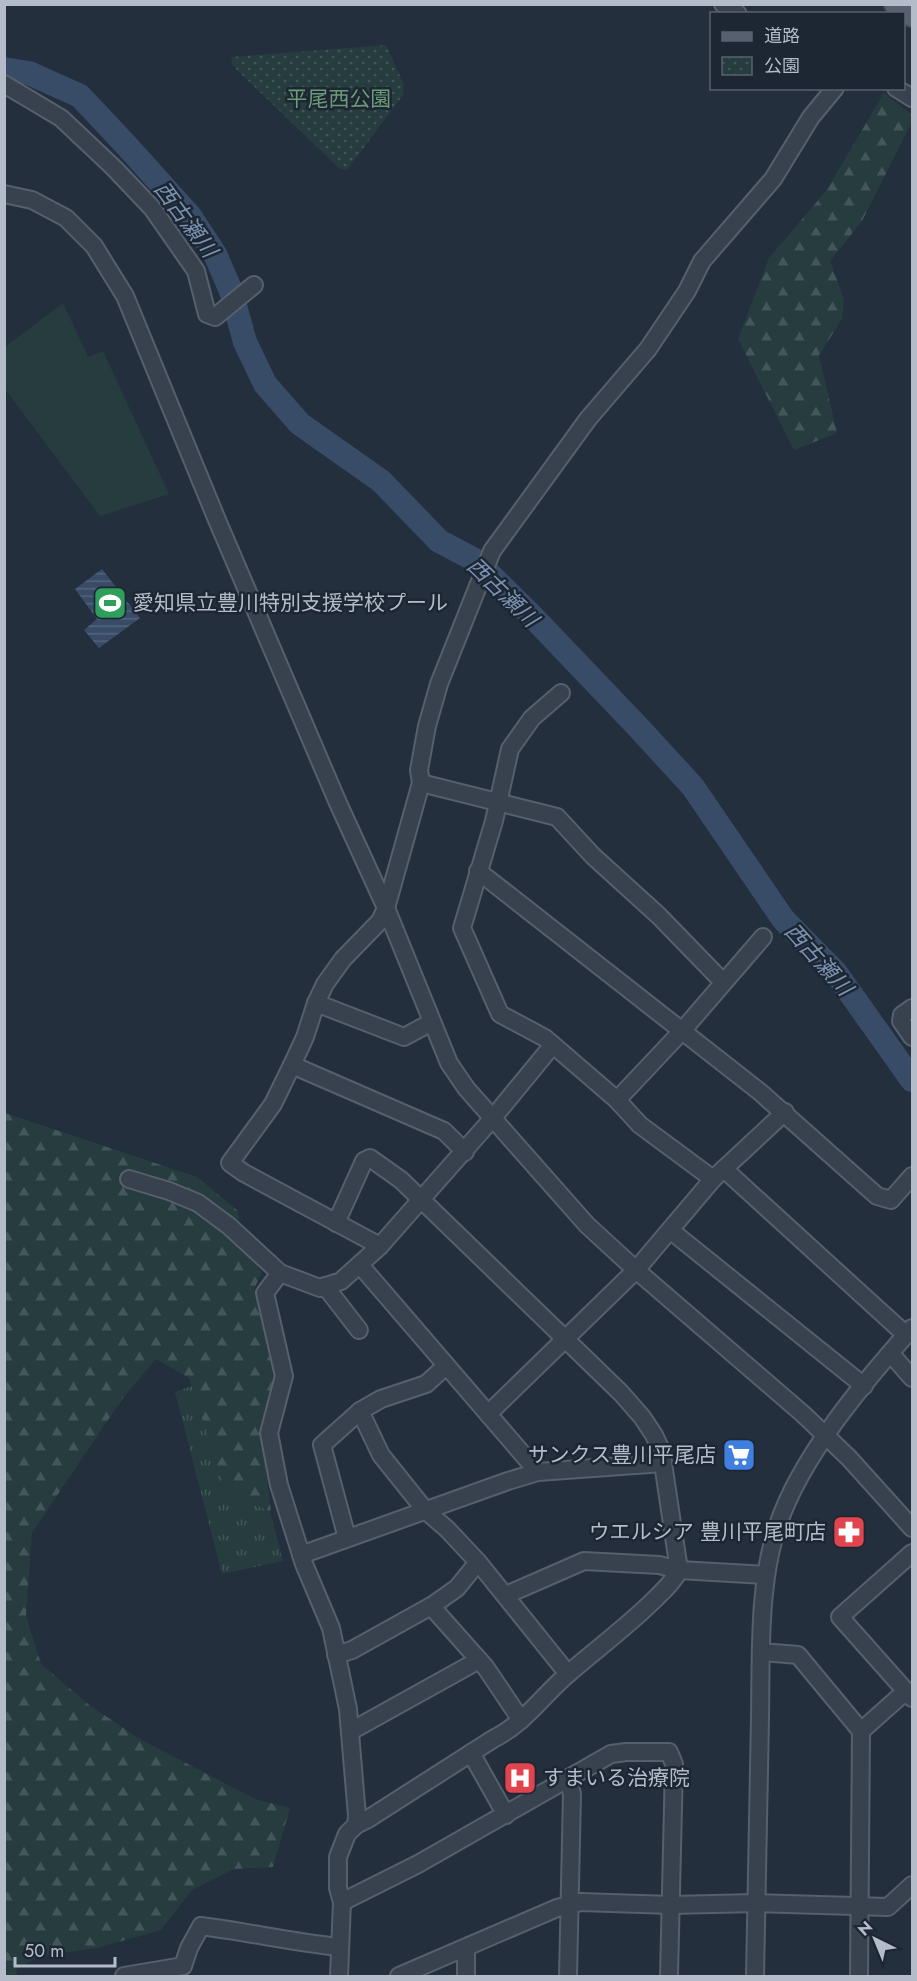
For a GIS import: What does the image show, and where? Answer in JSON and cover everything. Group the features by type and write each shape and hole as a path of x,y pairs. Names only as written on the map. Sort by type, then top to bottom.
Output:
{"street":[{"path":"4,84 61,118 152,208 196,272 207,314 215,317 254,285"},
{"path":"380,1246 244,1173 230,1163 273,1104 305,1037 325,984 343,959 380,921 386,908 421,783 419,770 427,726 439,684 492,551 588,419 648,348 687,291 702,261 773,180 811,117 833,90"},
{"path":"899,90 912,98"},
{"path":"4,194 32,200 66,218 94,246 125,296 217,520 338,803 386,908 449,1063 466,1088 587,1225 826,1435 912,1528"},
{"path":"561,693 532,718 510,749 494,820 462,928 500,1014 545,1038 617,1100 640,1125 718,1174 909,1331 806,1463 778,1525 766,1575 761,1652 755,1977"},
{"path":"421,783 557,817 593,856 659,916 723,982"},
{"path":"478,871 784,1112 877,1196 891,1200 912,1176"},
{"path":"617,1100 682,1031 763,937"},
{"path":"316,1003 404,1037 432,1022"},
{"path":"912,1008 902,1016 901,1021 912,1037"},
{"path":"129,1179 169,1191 198,1203 229,1226 280,1273 320,1288 341,1281 380,1246 465,1152 552,1046"},
{"path":"292,1065 444,1131 465,1152"},
{"path":"488,1414 636,1270 718,1174 784,1112"},
{"path":"336,1223 359,1169 364,1161 370,1158 401,1180 565,1339 642,1417 654,1435 663,1463 679,1569 675,1578 623,1629 568,1674 510,1730 471,1752 368,1820 356,1825 347,1834 338,1857 342,1902 339,1977"},
{"path":"670,1230 864,1386"},
{"path":"360,1265 538,1472"},
{"path":"280,1273 265,1293 284,1376 270,1433 279,1485 301,1555 331,1628 351,1731 356,1825"},
{"path":"325,1286 359,1330"},
{"path":"891,1354 912,1378"},
{"path":"347,1538 322,1445 360,1411 381,1399 426,1383 446,1366"},
{"path":"360,1411 381,1455 425,1510 447,1529 478,1562 568,1674"},
{"path":"301,1555 508,1480 538,1472 663,1463"},
{"path":"861,1731 909,1694 840,1617 912,1553"},
{"path":"506,1595 584,1561 766,1575"},
{"path":"336,1654 352,1650 431,1606 457,1588 478,1562"},
{"path":"431,1606 479,1660 521,1720"},
{"path":"761,1652 798,1655 861,1731 859,1977"},
{"path":"351,1731 479,1660"},
{"path":"471,1752 506,1815"},
{"path":"342,1902 418,1864 611,1754 669,1752 674,1764 669,1977"},
{"path":"568,1778 572,1794 568,1977"},
{"path":"399,1977 557,1908 581,1902 670,1905 756,1903 888,1907 912,1885"},
{"path":"124,1977 184,1971 189,1948 201,1926 339,1947"},
{"path":"466,1948 466,1977"}],"green space":[{"name":"平尾西公園","path":"386,45 404,85 403,95 347,170 340,169 233,66 231,57"},
{"path":"884,93 912,115 912,122 862,221 830,261 844,299 842,319 819,355 837,433 794,450 738,339 769,258 826,191"},
{"path":"63,303 88,357 103,351 169,494 100,516 5,389 5,347"},
{"path":"5,1113 197,1177 238,1211 244,1250 262,1272 254,1289 279,1372 261,1423 271,1512 226,1492 189,1378 156,1359 122,1399 32,1533 26,1616 41,1664 88,1704 138,1738 255,1799 290,1808 273,1867 234,1869 192,1890 161,1930 97,1948 40,1956 16,1969 17,1976 5,1976"},
{"path":"208,1380 265,1493 283,1561 222,1574 175,1392"}],"water":[{"path":"102,569 140,618 99,648 84,630 97,619 75,589"}],"waterway":[{"name":"西古瀬川","path":"4,69 29,73 80,96 190,216 215,254 231,291 245,342 265,384 300,424 381,481 439,541 475,560 638,727 693,787 783,919 836,973 912,1080"}],"place":[{"name":"愛知県立豊川特別支援学校プール","path":"110,603"},
{"name":"サンクス豊川平尾店","path":"739,1455"},
{"name":"ウエルシア 豊川平尾町店","path":"849,1532"},
{"name":"すまいる治療院","path":"520,1778"}]}
